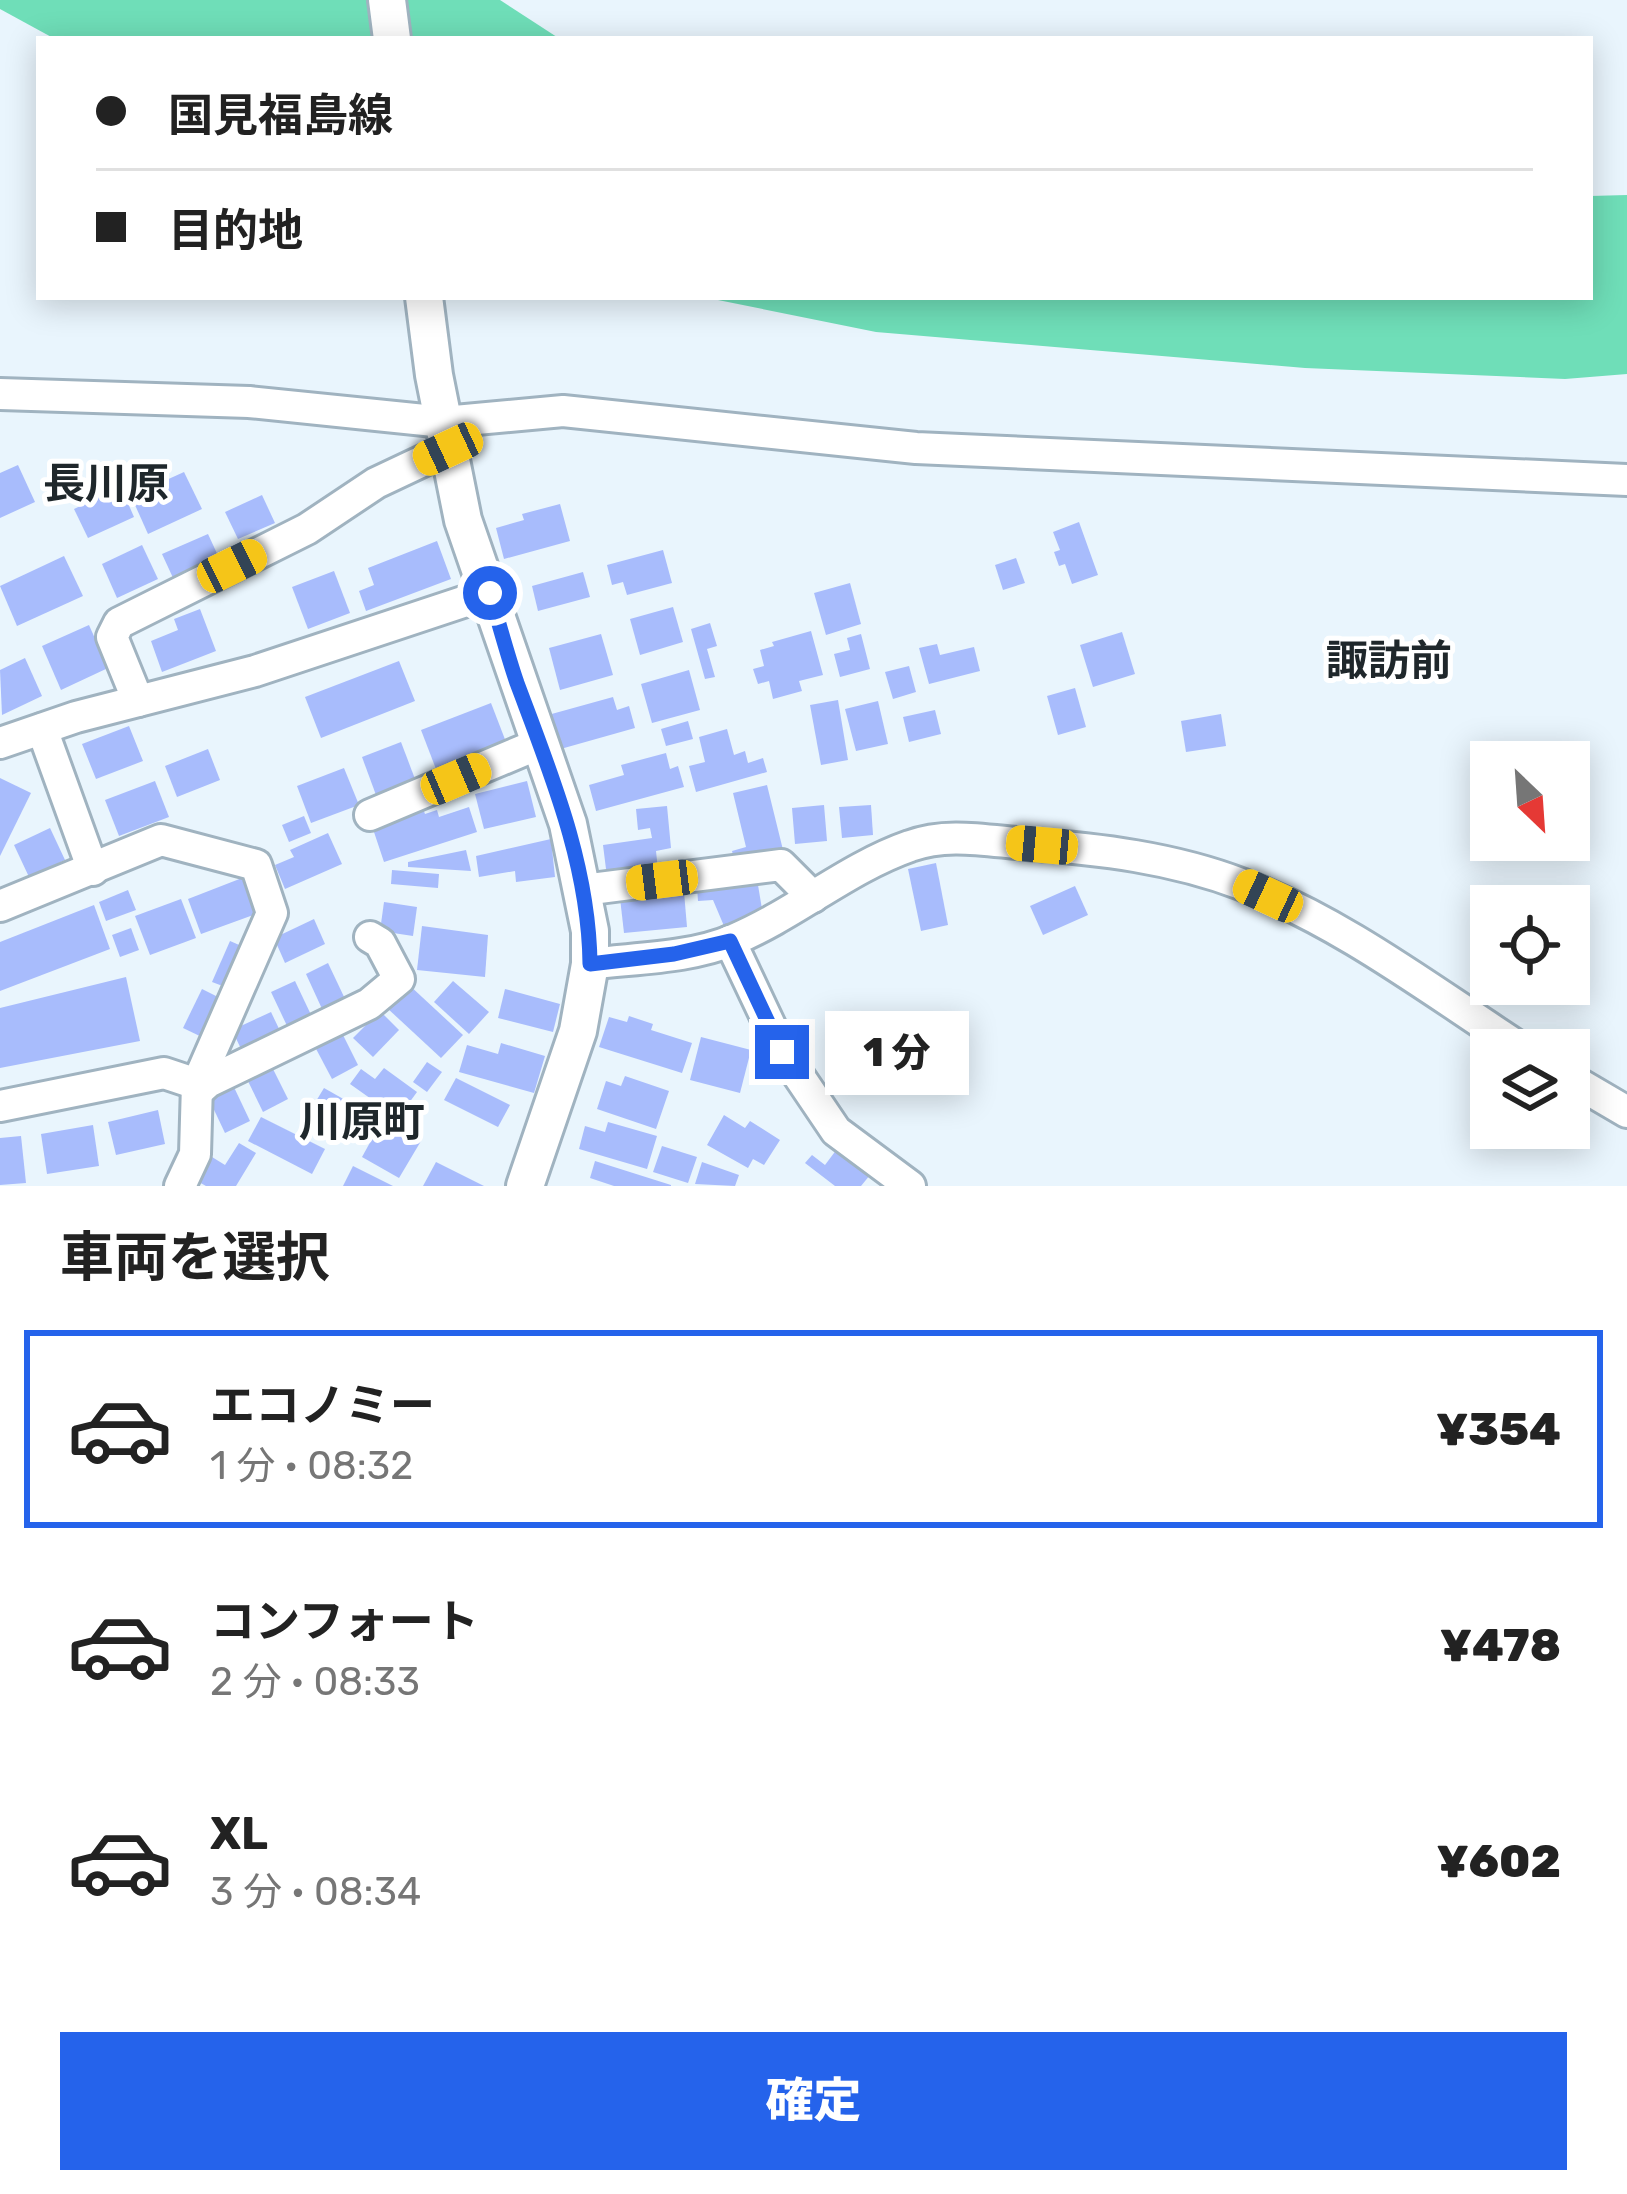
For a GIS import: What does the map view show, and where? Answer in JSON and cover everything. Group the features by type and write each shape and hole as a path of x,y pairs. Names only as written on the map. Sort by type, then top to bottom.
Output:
{"main road":[{"path":"388,0 392,36"},
{"path":"424,300 463,520 542,743 583,890 590,964 578,1031 525,1186"}],"street":[{"path":"0,394 249,402 446,435 562,411 916,448 1627,480"},
{"path":"138,701 112,638 119,623 307,529 446,435"},
{"path":"0,743 255,671 490,593"},
{"path":"42,729 93,870"},
{"path":"370,815 542,743"},
{"path":"590,964 674,954 730,941 883,856 916,843 948,838 1084,848 1187,866 1242,884 1294,908 1489,1029"},
{"path":"0,906 161,841 256,865 272,914 198,1087 195,1154 180,1186"},
{"path":"583,890 782,865 813,897"},
{"path":"0,1106 164,1073 198,1087 369,1004 399,979 380,943 370,937"},
{"path":"730,941 782,1052 836,1131 903,1184"},
{"path":"1590,1090 1627,1112"}],"shaded area":[{"path":"0,0 500,0 555,36 50,36 0,9"},
{"path":"1627,195 1627,374 1565,379 1305,368 876,332 718,300 1593,300 1593,196"}],"building":[{"path":"18,465 35,502 0,518 0,473"},
{"path":"184,472 202,509 148,534 131,496"},
{"path":"121,487 134,517 88,538 74,509"},
{"path":"262,495 275,523 238,539 225,512"},
{"path":"560,504 570,541 504,559 496,528 524,520 522,514"},
{"path":"1079,522 1098,575 1072,584 1065,564 1059,566 1054,552 1060,550 1053,532"},
{"path":"208,534 220,560 174,580 162,554"},
{"path":"437,541 451,579 366,611 359,591 374,585 368,568"},
{"path":"142,545 158,579 117,598 102,564"},
{"path":"663,550 672,583 627,595 623,582 612,585 607,565"},
{"path":"64,556 83,596 17,626 0,586"},
{"path":"1016,558 1025,583 1003,590 995,565"},
{"path":"334,571 350,613 308,629 292,587"},
{"path":"583,572 590,597 538,611 532,586"},
{"path":"850,583 861,624 826,635 814,593"},
{"path":"673,607 683,642 640,655 630,619"},
{"path":"200,609 216,651 162,672 151,641 178,630 174,619"},
{"path":"710,623 717,646 707,649 715,677 705,679 691,629"},
{"path":"89,625 108,668 61,690 42,646"},
{"path":"811,631 823,675 799,681 802,691 773,699 769,681 758,684 753,669 764,666 760,650"},
{"path":"1122,632 1135,674 1093,687 1080,645"},
{"path":"601,634 613,675 560,690 549,648"},
{"path":"861,634 870,669 840,677 834,654 850,650 847,638"},
{"path":"937,644 940,655 974,647 980,671 929,684 919,648"},
{"path":"25,658 42,696 2,715 0,670"},
{"path":"399,661 415,701 321,738 305,697"},
{"path":"909,666 916,692 893,699 885,672"},
{"path":"689,670 700,710 652,723 641,684"},
{"path":"1075,688 1086,727 1058,735 1047,696"},
{"path":"613,697 617,710 629,706 635,728 557,750 548,715"},
{"path":"838,700 848,760 821,765 810,705"},
{"path":"878,701 888,744 856,751 845,709"},
{"path":"491,703 506,742 436,769 421,730"},
{"path":"935,710 941,734 909,742 903,717"},
{"path":"1221,714 1226,746 1186,752 1181,721"},
{"path":"688,721 693,739 666,746 661,729"},
{"path":"129,726 143,761 96,779 82,744"},
{"path":"727,729 734,755 745,751 748,763 763,758 767,772 696,792 689,766 705,762 699,737"},
{"path":"401,742 415,779 376,795 362,757"},
{"path":"208,749 220,780 177,797 165,766"},
{"path":"666,753 670,769 678,766 684,787 596,811 589,785 624,775 621,765"},
{"path":"344,768 359,805 311,823 297,786"},
{"path":"0,778 31,793 0,856"},
{"path":"155,781 169,817 119,836 105,800"},
{"path":"527,781 536,817 484,829 475,794"},
{"path":"767,785 784,854 736,866 732,851 746,847 733,793"},
{"path":"824,805 827,841 795,844 792,808"},
{"path":"871,805 873,835 842,838 839,807"},
{"path":"422,806 425,814 437,810 439,817 469,807 477,832 384,862 371,823"},
{"path":"667,806 671,848 656,851 658,870 607,877 603,845 652,838 650,828 638,830 636,809"},
{"path":"304,816 311,833 289,842 282,825"},
{"path":"50,828 65,860 29,877 14,845"},
{"path":"328,833 342,864 285,889 275,865 294,857 290,850"},
{"path":"551,839 555,877 516,882 515,871 479,877 476,856"},
{"path":"466,850 471,871 408,867 408,862"},
{"path":"936,863 948,925 921,931 908,869"},
{"path":"392,870 439,874 438,888 391,884"},
{"path":"242,878 256,914 201,934 188,899"},
{"path":"757,879 762,909 724,926 713,900 698,901 697,887 723,884 724,889"},
{"path":"1075,886 1088,915 1043,935 1030,906"},
{"path":"128,890 136,910 106,921 99,902"},
{"path":"684,892 687,927 624,933 620,898"},
{"path":"181,899 196,938 150,955 135,916"},
{"path":"384,902 417,907 413,936 380,931"},
{"path":"94,905 110,949 0,991 0,942"},
{"path":"314,919 325,944 285,963 274,938"},
{"path":"422,926 488,935 485,977 417,970"},
{"path":"131,928 139,950 120,957 112,935"},
{"path":"230,941 253,951 236,991 212,982"},
{"path":"328,963 346,1001 323,1011 306,974"},
{"path":"126,977 140,1041 0,1068 0,1008"},
{"path":"295,981 313,1019 289,1030 271,992"},
{"path":"453,981 489,1012 469,1034 434,1002"},
{"path":"408,984 463,1035 441,1058 386,1007"},
{"path":"202,989 226,1001 206,1039 183,1028"},
{"path":"505,989 560,1004 553,1032 498,1018"},
{"path":"380,1011 399,1030 373,1057 353,1038"},
{"path":"271,1012 282,1035 243,1053 232,1030"},
{"path":"629,1016 653,1024 651,1030 692,1043 682,1073 599,1047 609,1017 627,1022"},
{"path":"341,1031 358,1065 332,1079 314,1045"},
{"path":"701,1037 751,1050 740,1093 690,1080"},
{"path":"501,1043 545,1056 534,1093 459,1072 467,1045 498,1054"},
{"path":"427,1062 442,1072 427,1092 413,1082"},
{"path":"270,1063 288,1099 263,1112 245,1075"},
{"path":"384,1068 417,1092 398,1118 350,1084 361,1069 375,1079"},
{"path":"625,1076 669,1091 656,1129 597,1109 606,1081 621,1086"},
{"path":"456,1078 510,1105 498,1127 444,1100"},
{"path":"232,1083 250,1121 225,1133 207,1095"},
{"path":"324,1088 361,1109 344,1138 307,1116"},
{"path":"158,1110 165,1144 116,1155 108,1122"},
{"path":"724,1115 745,1128 750,1121 780,1140 764,1165 753,1159 748,1168 707,1145"},
{"path":"261,1117 325,1149 312,1174 248,1141"},
{"path":"383,1119 421,1141 399,1178 362,1157"},
{"path":"608,1122 657,1136 647,1169 579,1149 585,1126 605,1132"},
{"path":"93,1125 99,1166 47,1174 41,1134"},
{"path":"21,1136 26,1183 0,1185 0,1138"},
{"path":"239,1143 256,1153 236,1186 206,1186 197,1181 212,1157 225,1165"},
{"path":"662,1146 697,1157 688,1183 653,1172"},
{"path":"837,1149 870,1175 861,1186 835,1186 805,1163 812,1155 825,1165"},
{"path":"595,1161 671,1186 614,1186 590,1178"},
{"path":"436,1162 484,1186 423,1186"},
{"path":"702,1162 739,1175 735,1186 695,1184"},
{"path":"353,1166 393,1186 343,1186"}],"district":[{"name":"長川原","path":"106,483"},
{"name":"諏訪前","path":"1389,660"},
{"name":"川原町","path":"362,1121"}],"route":[{"path":"490,593 568,824 590,931 590,964 674,954 730,941 782,1052"}]}
